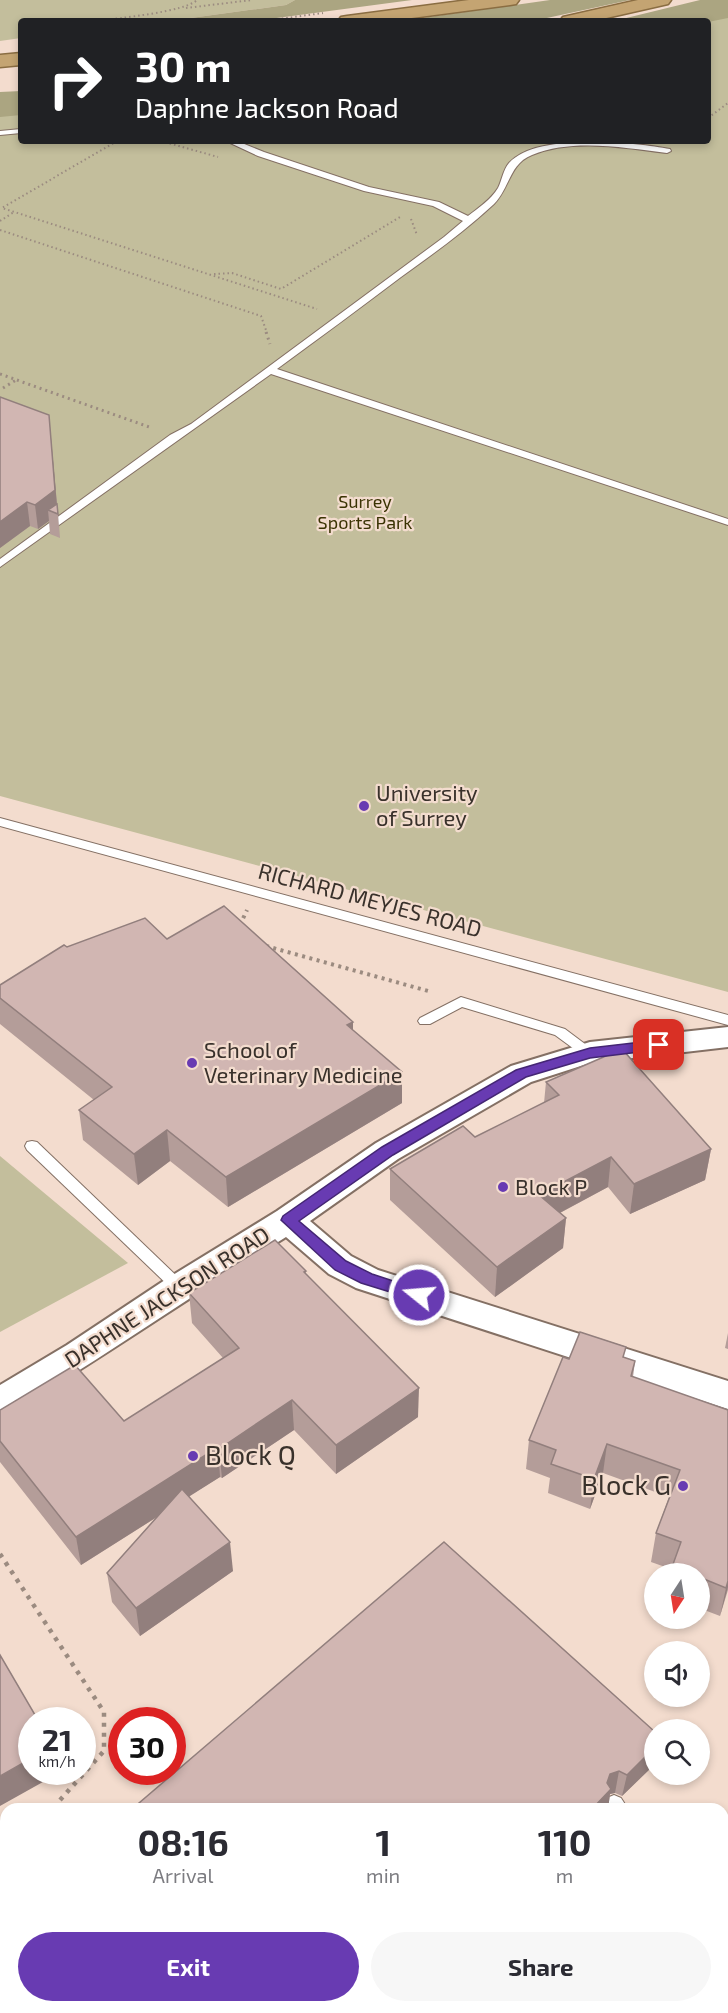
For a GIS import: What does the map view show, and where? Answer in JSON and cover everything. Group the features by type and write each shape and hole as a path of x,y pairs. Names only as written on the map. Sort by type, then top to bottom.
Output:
{"highway":[{"path":"370,18 510,0"},
{"path":"582,18 662,0"},
{"path":"0,61 18,59"}],"street":[{"name":"DAPHNE JACKSON ROAD","path":"0,1402 79,1355 179,1287 288,1220 387,1151 521,1074 590,1053 728,1037"},
{"path":"288,1220 340,1266 367,1279 591,1349 728,1395"}],"lane":[{"path":"0,133 18,131"},
{"path":"237,144 368,189 436,204 469,220"},
{"path":"0,564 174,437 194,426 447,239 492,201 502,189 512,164 523,156 546,148 593,144 667,151"},
{"path":"273,367 728,522"},
{"name":"RICHARD MEYJES ROAD","path":"0,822 728,1020"},
{"path":"425,1021 461,1002 560,1032 590,1053"},
{"path":"32,1146 179,1287"}],"path":[{"path":"177,9 195,3 197,0"},
{"path":"118,18 252,0"},
{"path":"711,116 728,103"},
{"path":"112,144 2,208 341,317"},
{"path":"0,221 14,212"},
{"path":"210,274 232,273 281,289 408,212"},
{"path":"0,230 261,316 273,367"},
{"path":"1,375 174,437"},
{"path":"3,388 16,380"},
{"path":"238,929 248,909"},
{"path":"261,944 461,1002"},
{"path":"0,1554 104,1712 104,1751 57,1803"}],"green space":[{"path":"0,0 295,0 286,5 191,18 18,18 18,38 0,41"},
{"name":"Surrey Sports Park","path":"728,3 728,992 0,796 0,97 18,95 18,144 711,144 711,18"},
{"path":"0,1156 128,1263 0,1332"}],"shaded area":[{"path":"295,0 412,0 277,18 191,18 286,5"},
{"path":"550,0 630,0 547,18 421,18"},
{"path":"700,0 728,0 728,18 711,21 711,18 626,18"},
{"path":"18,91 18,115 0,117 0,92"}],"building":[{"path":"0,397 49,415 55,490 35,505 27,502 0,522"},
{"path":"57,504 58,514 48,510"},
{"name":"School of Veterinary Medicine","path":"224,906 353,1022 347,1025 402,1072 226,1177 167,1130 134,1154 79,1110 112,1087 0,998 0,985 64,945 67,947 145,918 167,939"},
{"name":"Block P","path":"622,1049 711,1149 634,1184 611,1157 539,1195 566,1218 497,1267 390,1169 463,1126 475,1137 559,1095 546,1082"},
{"name":"Block Q","path":"275,1240 419,1388 336,1445 292,1400 219,1449 218,1447 76,1537 0,1441 0,1410 75,1365 124,1421 239,1348 189,1293"},
{"name":"Block G","path":"580,1332 626,1347 623,1357 635,1361 631,1376 728,1410 728,1581 726,1588 710,1581 710,1563 673,1563 681,1542 656,1533 680,1470 607,1444 594,1479 551,1464 556,1450 529,1440 563,1357 569,1359"},
{"path":"182,1489 230,1542 136,1608 107,1573"},
{"path":"444,1542 644,1722 644,1758 627,1775 619,1771 610,1774 607,1783 611,1789 598,1803 139,1803 160,1785 186,1785 186,1763"},
{"path":"0,1655 30,1707 18,1707 18,1766 0,1776"}],"place":[{"name":"University of Surrey","path":"364,806"},
{"name":"School of Veterinary Medicine","path":"192,1063"},
{"name":"Block P","path":"503,1187"},
{"name":"Block Q","path":"193,1456"},
{"name":"Block G","path":"683,1486"}],"route":[{"path":"419,1295 367,1279 340,1266 288,1220 387,1151 521,1074 590,1053 659,1045"}]}
